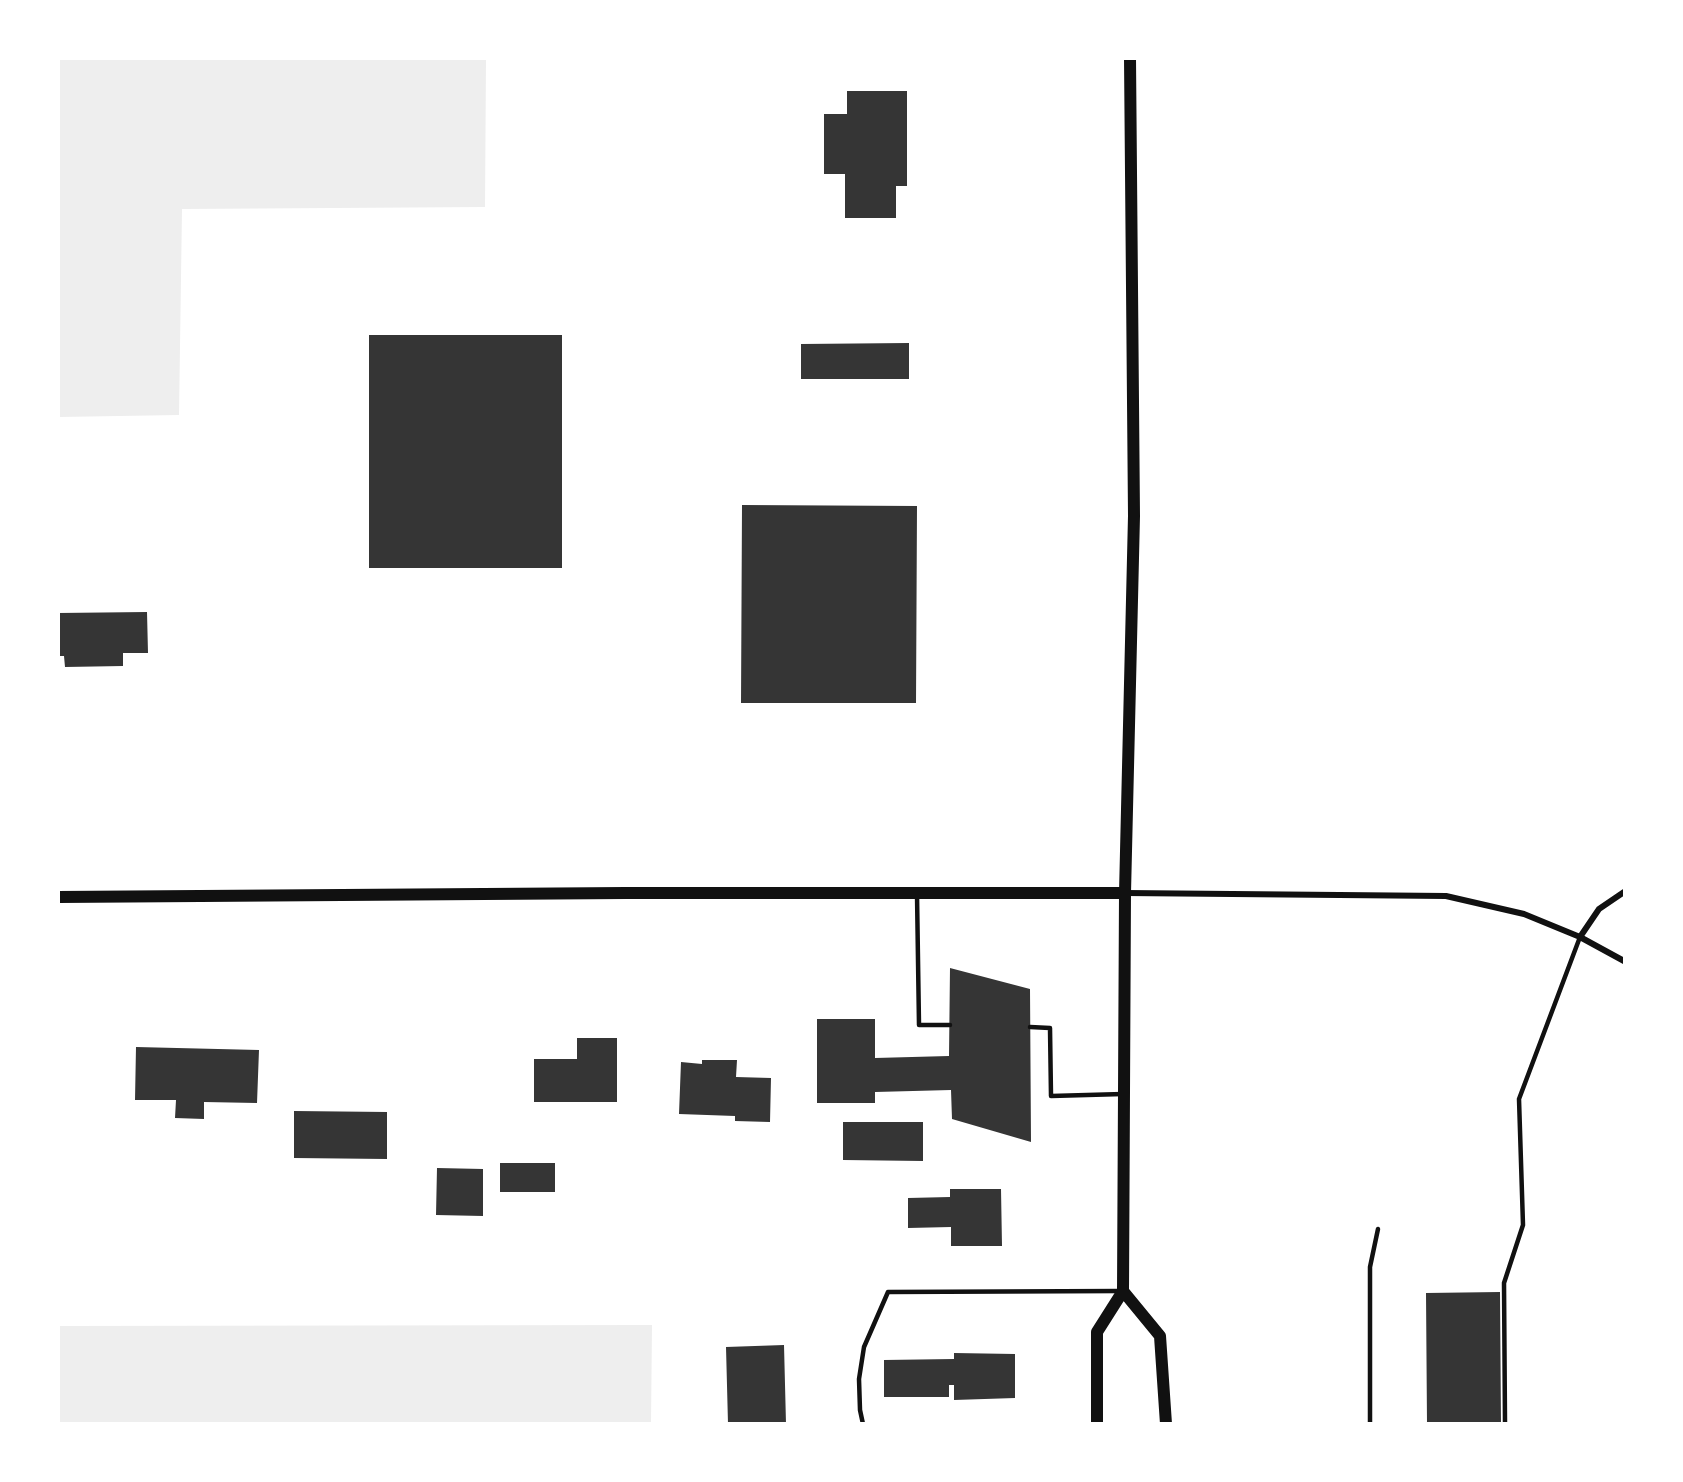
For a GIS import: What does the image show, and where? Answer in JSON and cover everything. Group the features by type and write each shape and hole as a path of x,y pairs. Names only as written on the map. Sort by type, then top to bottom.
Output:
{"main road":[{"path":"1097,1424 1097,1332 1123,1291 1125,893 1134,516 1130,58"},
{"path":"58,897 614,893 1125,893"},
{"path":"1123,1291 1160,1336 1166,1424"}],"street":[{"path":"1580,937 1599,909 1624,892"},
{"path":"1125,893 1446,896 1524,914 1580,937 1624,961"}],"lane":[{"path":"917,894 920,1025 950,1025"},
{"path":"1505,1424 1504,1283 1523,1225 1519,1099 1580,937"},
{"path":"1030,1027 1050,1028 1051,1096 1124,1094"},
{"path":"1370,1424 1370,1266 1378,1229"},
{"path":"862,1424 859,1379 864,1347 888,1292 1123,1291"}],"shaded area":[{"path":"58,59 486,59 485,207 182,209 179,415 59,417"},
{"path":"652,1325 651,1423 59,1423 59,1326"}],"building":[{"path":"847,91 907,91 907,186 896,186 896,218 845,218 845,174 824,174 824,114 847,114"},
{"path":"369,335 562,335 562,568 369,568"},
{"path":"909,343 909,379 801,379 801,344"},
{"path":"742,505 917,506 916,703 741,703"},
{"path":"147,612 148,653 123,653 123,666 65,667 64,656 58,656 58,613"},
{"path":"950,968 1030,989 1031,1142 952,1119 951,1090 875,1092 875,1103 817,1103 817,1019 875,1019 875,1058 949,1056"},
{"path":"577,1038 617,1038 617,1102 534,1102 534,1059 577,1059"},
{"path":"136,1047 259,1050 257,1103 204,1102 204,1119 175,1118 176,1100 135,1100"},
{"path":"702,1060 737,1060 736,1077 771,1078 770,1122 735,1121 735,1116 679,1114 681,1062 702,1064"},
{"path":"294,1111 387,1112 387,1159 294,1158"},
{"path":"843,1122 923,1122 923,1161 843,1160"},
{"path":"500,1163 555,1163 555,1192 500,1192"},
{"path":"437,1168 483,1169 483,1216 436,1215"},
{"path":"950,1189 1001,1189 1002,1246 951,1246 951,1227 908,1228 908,1198 950,1197"},
{"path":"1500,1292 1501,1424 1427,1424 1426,1293"},
{"path":"784,1345 786,1424 728,1424 726,1347"},
{"path":"954,1353 1015,1354 1015,1398 954,1400 954,1385 949,1385 949,1397 884,1397 884,1360 954,1359"}]}
